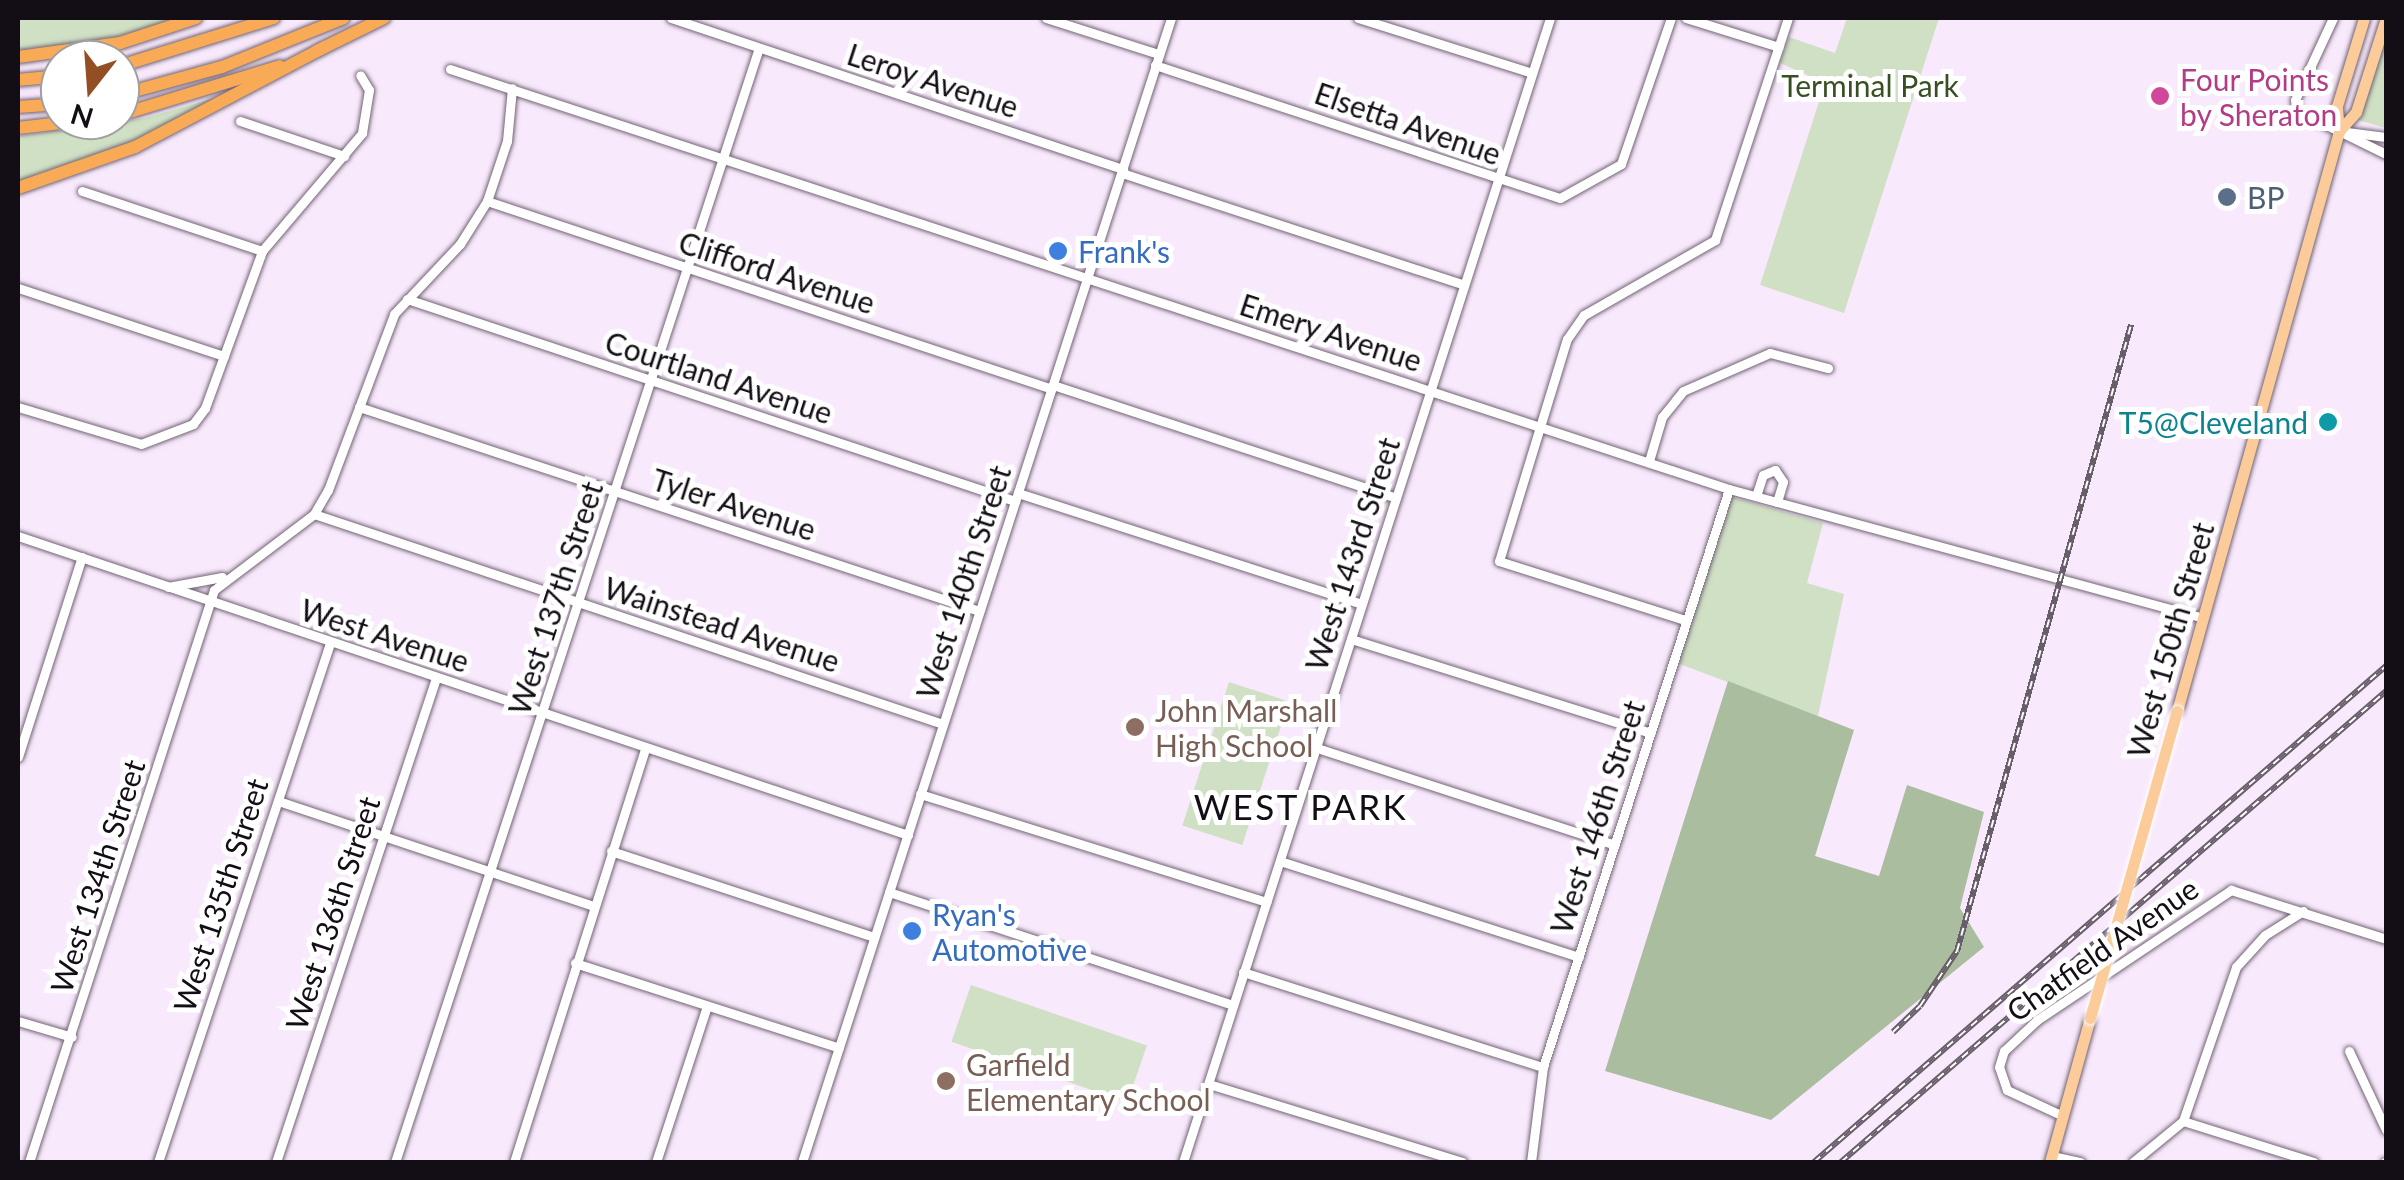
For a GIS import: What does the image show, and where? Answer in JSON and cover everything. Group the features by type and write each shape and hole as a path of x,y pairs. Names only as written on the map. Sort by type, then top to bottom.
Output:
{"highway":[{"path":"18,57 120,44 196,18"},
{"path":"140,60 274,18"},
{"path":"140,90 222,68 344,18"},
{"path":"18,188 135,147 384,18"},
{"path":"140,109 246,80 324,47"}],"main road":[{"name":"West 150th Street","path":"2050,1159 2339,131 2337,106 2364,18"},
{"name":"West 150th Street","path":"2339,131 2356,112 2386,18"}],"street":[{"name":"Leroy Avenue","path":"671,18 1464,285"},
{"name":"Elsetta Avenue","path":"1046,18 1498,180 1560,198 1611,174 1628,145 1671,18"},
{"name":"West 140th Street","path":"802,1162 1171,18"},
{"path":"1358,18 1532,73"},
{"name":"West 143rd Street","path":"1183,1162 1550,18"},
{"path":"1686,18 1779,47"},
{"path":"1685,620 1499,561 1574,326 1715,240 1788,18"},
{"path":"2333,18 2294,105 2308,121 2386,154"},
{"name":"West 137th Street","path":"395,1162 759,48"},
{"name":"Emery Avenue","path":"450,69 1728,489 2203,618"},
{"path":"18,406 114,439 142,444 170,438 206,408 262,251 344,156 369,108 360,75"},
{"path":"164,587 224,576 314,514 336,474 383,336 408,299 460,244 487,202 507,141 512,88"},
{"path":"240,121 344,156"},
{"path":"2339,131 2386,137"},
{"path":"82,191 262,251"},
{"name":"Clifford Avenue","path":"487,202 1396,498"},
{"path":"18,288 224,356"},
{"name":"Courtland Avenue","path":"408,299 652,381 1362,604"},
{"path":"1649,461 1662,417 1683,391 1770,353 1828,368"},
{"name":"Tyler Avenue","path":"359,407 979,611"},
{"path":"1756,496 1762,474 1776,470 1784,482 1777,502"},
{"name":"West 146th Street","path":"1531,1162 1543,1067 1728,489"},
{"name":"Wainstead Avenue","path":"314,514 943,724"},
{"name":"West Avenue","path":"18,536 210,604 908,835"},
{"path":"18,757 82,557"},
{"name":"West 134th Street","path":"29,1162 210,604 224,576"},
{"path":"1351,639 1650,732"},
{"name":"West 135th Street","path":"158,1162 330,643"},
{"name":"West 136th Street","path":"276,1162 436,678"},
{"path":"514,1162 645,748"},
{"path":"1317,748 1614,845"},
{"path":"920,794 1267,902"},
{"path":"278,801 593,906"},
{"path":"610,850 874,937"},
{"path":"1280,861 1579,957"},
{"name":"Chatfield Avenue","path":"2062,1116 2007,1090 2000,1067 2014,1039 2231,890 2386,938"},
{"path":"889,892 1233,1006"},
{"path":"2134,1162 2183,1121 2236,967 2265,934 2303,911"},
{"path":"576,963 838,1048"},
{"path":"1243,972 1543,1067"},
{"path":"656,1162 707,1006"},
{"path":"18,1021 72,1037"},
{"path":"2348,1051 2386,1130"},
{"path":"1209,1084 1462,1162"},
{"path":"2183,1121 2314,1162"},
{"path":"2263,1162 2267,1148"},
{"path":"2050,1159 2080,1162"}],"green space":[{"path":"18,18 184,18 128,36 40,40 40,49 18,52"},
{"name":"Terminal Park","path":"1847,18 1939,18 1844,313 1760,285 1825,83 1780,63 1789,37 1835,53"},
{"path":"2386,25 2386,128 2358,120"},
{"path":"232,93 140,139 140,119"},
{"path":"40,133 40,140 137,140 107,155 18,184 18,136"},
{"path":"1732,497 1823,523 1807,583 1844,594 1818,716 1677,663"},
{"path":"1728,681 1854,730 1815,856 1879,876 1907,785 1984,812 1960,908 1984,947 1771,1120 1605,1071"},
{"path":"1229,682 1289,701 1242,845 1182,826"},
{"path":"971,985 1147,1046 1127,1102 951,1042"}],"railway":[{"path":"1893,1032 1920,1006 1957,951 2131,325"},
{"path":"1814,1162 2386,666"},
{"path":"1841,1162 2386,691"}],"place":[{"name":"Four Points by Sheraton","path":"2160,96"},
{"name":"BP","path":"2227,197"},
{"name":"Frank's","path":"1058,251"},
{"name":"T5@Cleveland","path":"2328,422"},
{"name":"John Marshall High School","path":"1135,727"},
{"name":"Ryan's Automotive","path":"912,931"},
{"name":"Garfield Elementary School","path":"946,1081"}],"district":[{"name":"WEST PARK","path":"1301,806"}]}
